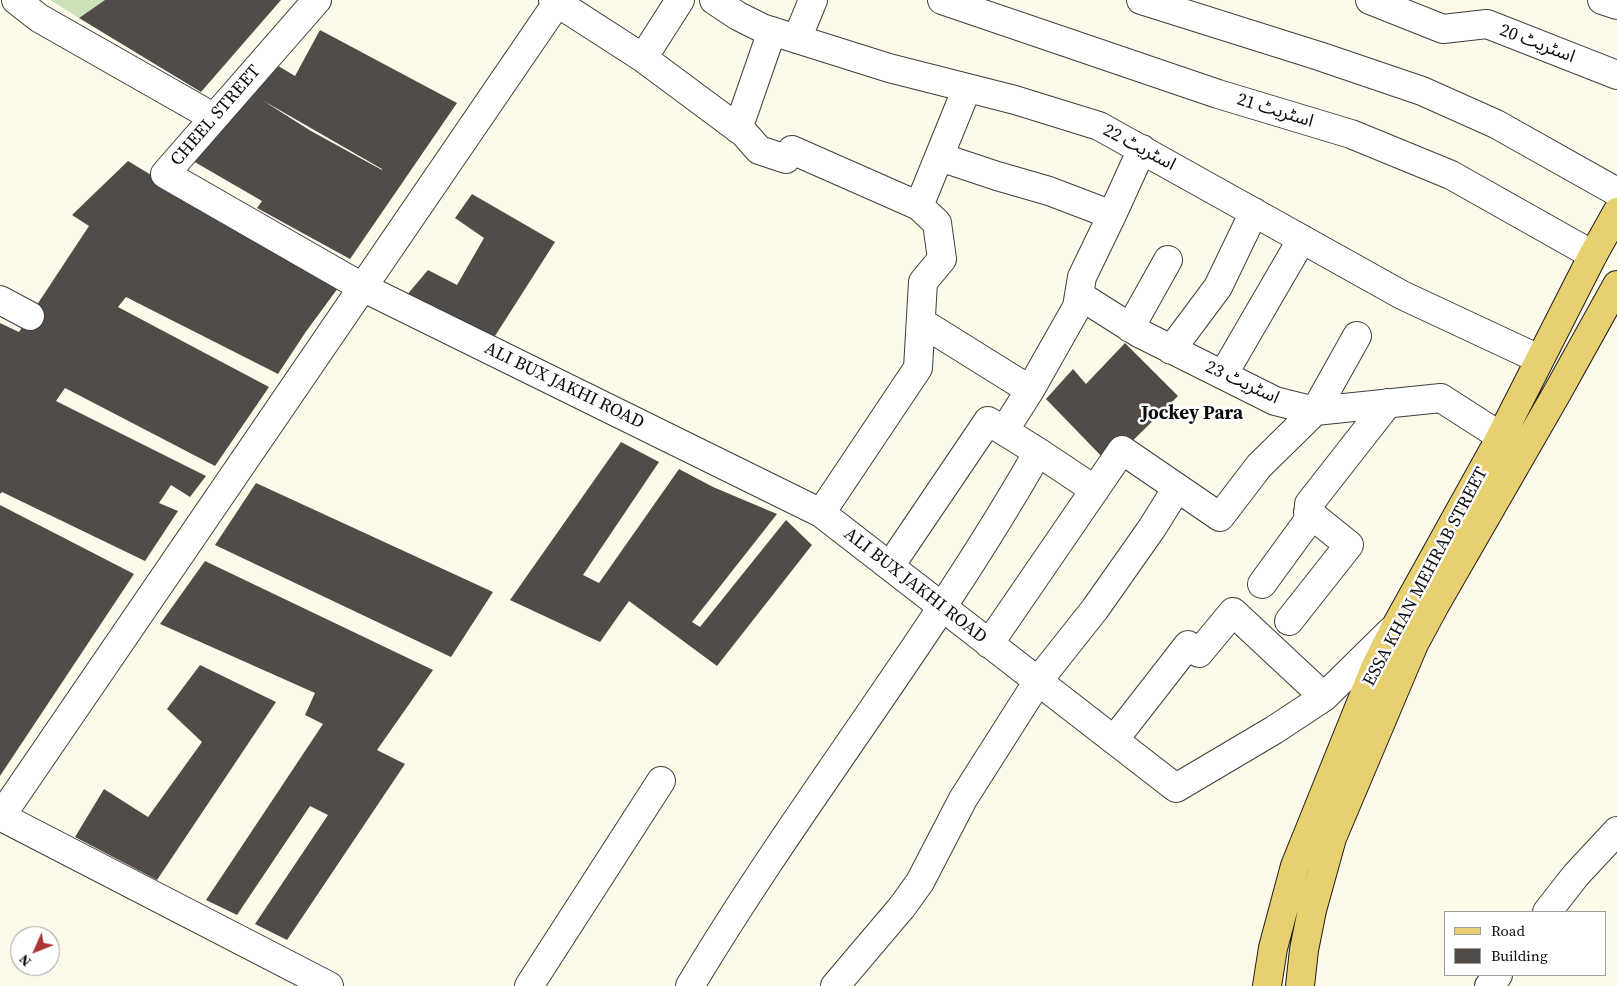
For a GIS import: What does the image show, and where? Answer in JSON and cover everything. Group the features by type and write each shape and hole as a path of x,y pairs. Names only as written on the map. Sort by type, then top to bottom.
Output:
{"main road":[{"name":"ESSA KHAN MEHRAB STREET","path":"1300,986 1304,950 1312,910 1332,838 1408,630 1500,436 1617,212"},
{"name":"ESSA KHAN MEHRAB STREET","path":"1267,986 1273,948 1294,866 1375,668 1408,630 1617,285"}],"street":[{"path":"16,0 39,18 213,117"},
{"name":"CHEEL STREET","path":"318,0 213,117 166,174 362,286"},
{"path":"643,58 680,0"},
{"name":"اسٹریٹ 22","path":"714,0 738,16 762,28 889,68 1015,100 1099,126 1402,295 1539,359"},
{"path":"797,39 813,0"},
{"name":"اسٹریٹ 21","path":"942,0 1218,94 1351,134 1451,175 1593,255"},
{"path":"1141,0 1319,56 1422,91 1496,124 1617,192"},
{"name":"اسٹریٹ 20","path":"1370,0 1443,29 1486,24 1617,75"},
{"path":"1602,0 1617,5"},
{"path":"330,986 0,816 555,1 643,58 744,133 759,150 786,158 792,150 919,206 937,223 942,259 923,282 918,368 821,513"},
{"path":"738,129 772,31"},
{"path":"919,206 967,88"},
{"path":"1004,431 1030,390 1077,307 1082,277 1142,149"},
{"path":"940,157 997,176 1049,190 1112,215"},
{"path":"1172,350 1218,287 1254,212"},
{"path":"1223,375 1302,239"},
{"path":"1130,328 1168,260"},
{"name":"ALI BUX JAKHI ROAD","path":"362,286 821,513 1176,788 1274,730 1324,697 1408,630"},
{"name":"اسٹریٹ 23","path":"1079,295 1130,328 1275,401 1315,410 1441,398 1500,436"},
{"path":"0,300 30,316"},
{"path":"921,322 1030,390"},
{"path":"990,644 1122,450 1220,517 1259,466 1315,410 1357,336"},
{"path":"1262,584 1308,521 1309,504 1388,403"},
{"path":"890,566 988,421 1095,490"},
{"path":"690,986 726,926 942,607 1038,452"},
{"path":"834,986 902,907 920,882 963,799 1038,681 1100,601 1152,528 1177,488"},
{"path":"1288,621 1349,544 1308,512"},
{"path":"1114,740 1188,645 1199,653 1233,612 1324,697"},
{"path":"528,986 661,781"},
{"path":"1548,911 1576,875 1617,831"},
{"path":"1489,986 1497,976"}],"green space":[{"path":"50,0 105,0 79,18"}],"building":[{"path":"105,0 281,0 201,92 79,18"},
{"path":"320,30 457,103 350,259 257,208 262,201 193,161 275,64 295,76","holes":["262,100 382,169 311,131"]},
{"path":"128,161 338,288 278,374 126,297 118,307 269,387 215,466 65,388 56,401 206,476 190,497 171,485 159,503 178,511 145,561 2,492 0,494 0,323 19,332 89,226 72,215"},
{"path":"472,194 555,242 495,336 406,296 428,270 457,285 484,238 455,218"},
{"path":"1125,343 1178,396 1109,464 1046,399 1073,369 1086,384"},
{"path":"621,442 659,462 583,575 599,583 679,469 713,487 777,514 692,622 700,627 786,520 812,545 717,666 629,601 600,642 510,600"},
{"path":"256,483 493,592 451,657 215,545"},
{"path":"0,505 134,574 0,776"},
{"path":"205,561 433,670 377,750 405,764 287,940 255,924 328,815 310,806 237,915 206,900 323,724 305,715 315,693 160,624"},
{"path":"200,665 276,702 157,880 75,837 104,789 148,817 202,742 167,709"}],"district":[{"name":"Jockey Para","path":"1192,414"}]}
